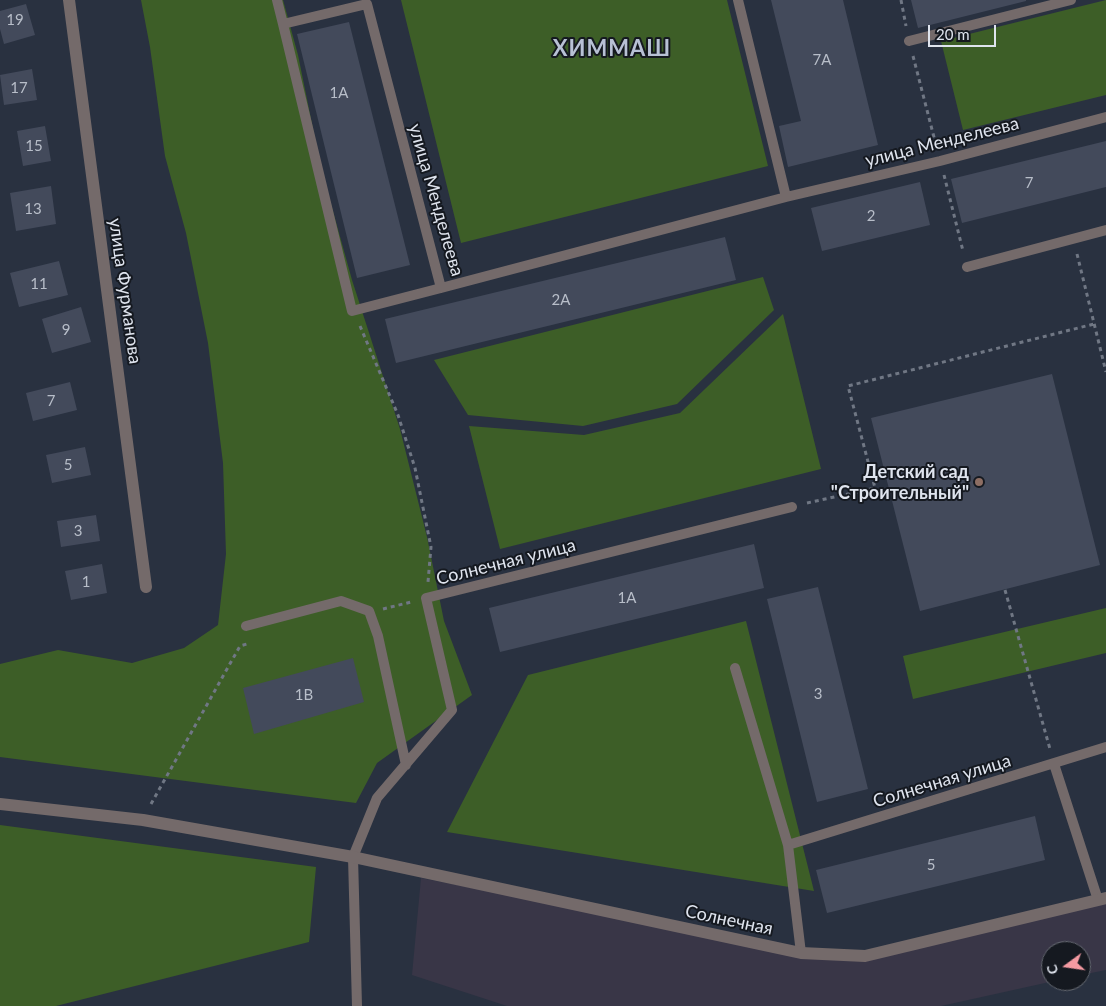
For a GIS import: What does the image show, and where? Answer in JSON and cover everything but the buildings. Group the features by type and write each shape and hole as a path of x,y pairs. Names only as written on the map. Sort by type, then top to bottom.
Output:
{"street":[{"name":"улица Фурманова","path":"69,0 146,586"},
{"name":"Солнечная","path":"0,804 143,820 353,857 801,954 864,956 1102,899"}],"lane":[{"path":"277,0 352,311 441,288"},
{"path":"738,0 786,197"},
{"path":"909,41 1072,0"},
{"name":"улица Менделеева","path":"283,24 367,4 441,288 786,197 1106,117"},
{"path":"967,266 1106,230"},
{"name":"Солнечная улица","path":"357,1006 353,857 377,798 452,710 426,598 792,507"},
{"path":"246,626 341,601 369,611 378,636 406,765"},
{"path":"735,668 788,844 801,954"},
{"name":"Солнечная улица","path":"788,844 1106,747"},
{"name":"Солнечная","path":"1054,764 1102,899"}],"path":[{"path":"901,0 909,41 967,266"},
{"path":"1073,239 1106,372"},
{"path":"352,311 367,341 398,415 415,468 431,547 426,598 369,611"},
{"path":"792,507 876,488 848,386 1094,324"},
{"path":"1005,590 1054,764"},
{"path":"143,820 240,646 248,643"}],"shaded area":[{"path":"421,878 849,961 1106,897 1106,970 1091,973 1091,941 1041,941 1041,984 941,1006 507,1006 412,975"}],"green space":[{"path":"141,0 283,0 298,55 321,168 352,280 400,429 427,537 444,621 472,695 377,763 356,803 0,757 0,664 58,650 132,663 184,648 218,625 226,554 223,463 208,343 186,233 165,156 150,47"},
{"path":"401,0 727,0 768,166 461,243"},
{"path":"1106,0 1106,95 963,130 941,41"},
{"path":"763,277 774,310 677,404 583,426 468,415 434,360"},
{"path":"783,314 821,469 500,549 469,426 584,435 680,413"},
{"path":"1106,608 1106,653 913,699 903,656"},
{"path":"746,621 814,891 447,832 528,675"},
{"path":"0,825 316,867 309,942 56,1006 0,1006"}],"place":[{"name":"Детский сад \"Строительный\"","path":"979,482"}],"district":[{"name":"ХИММАШ","path":"612,49"}]}
